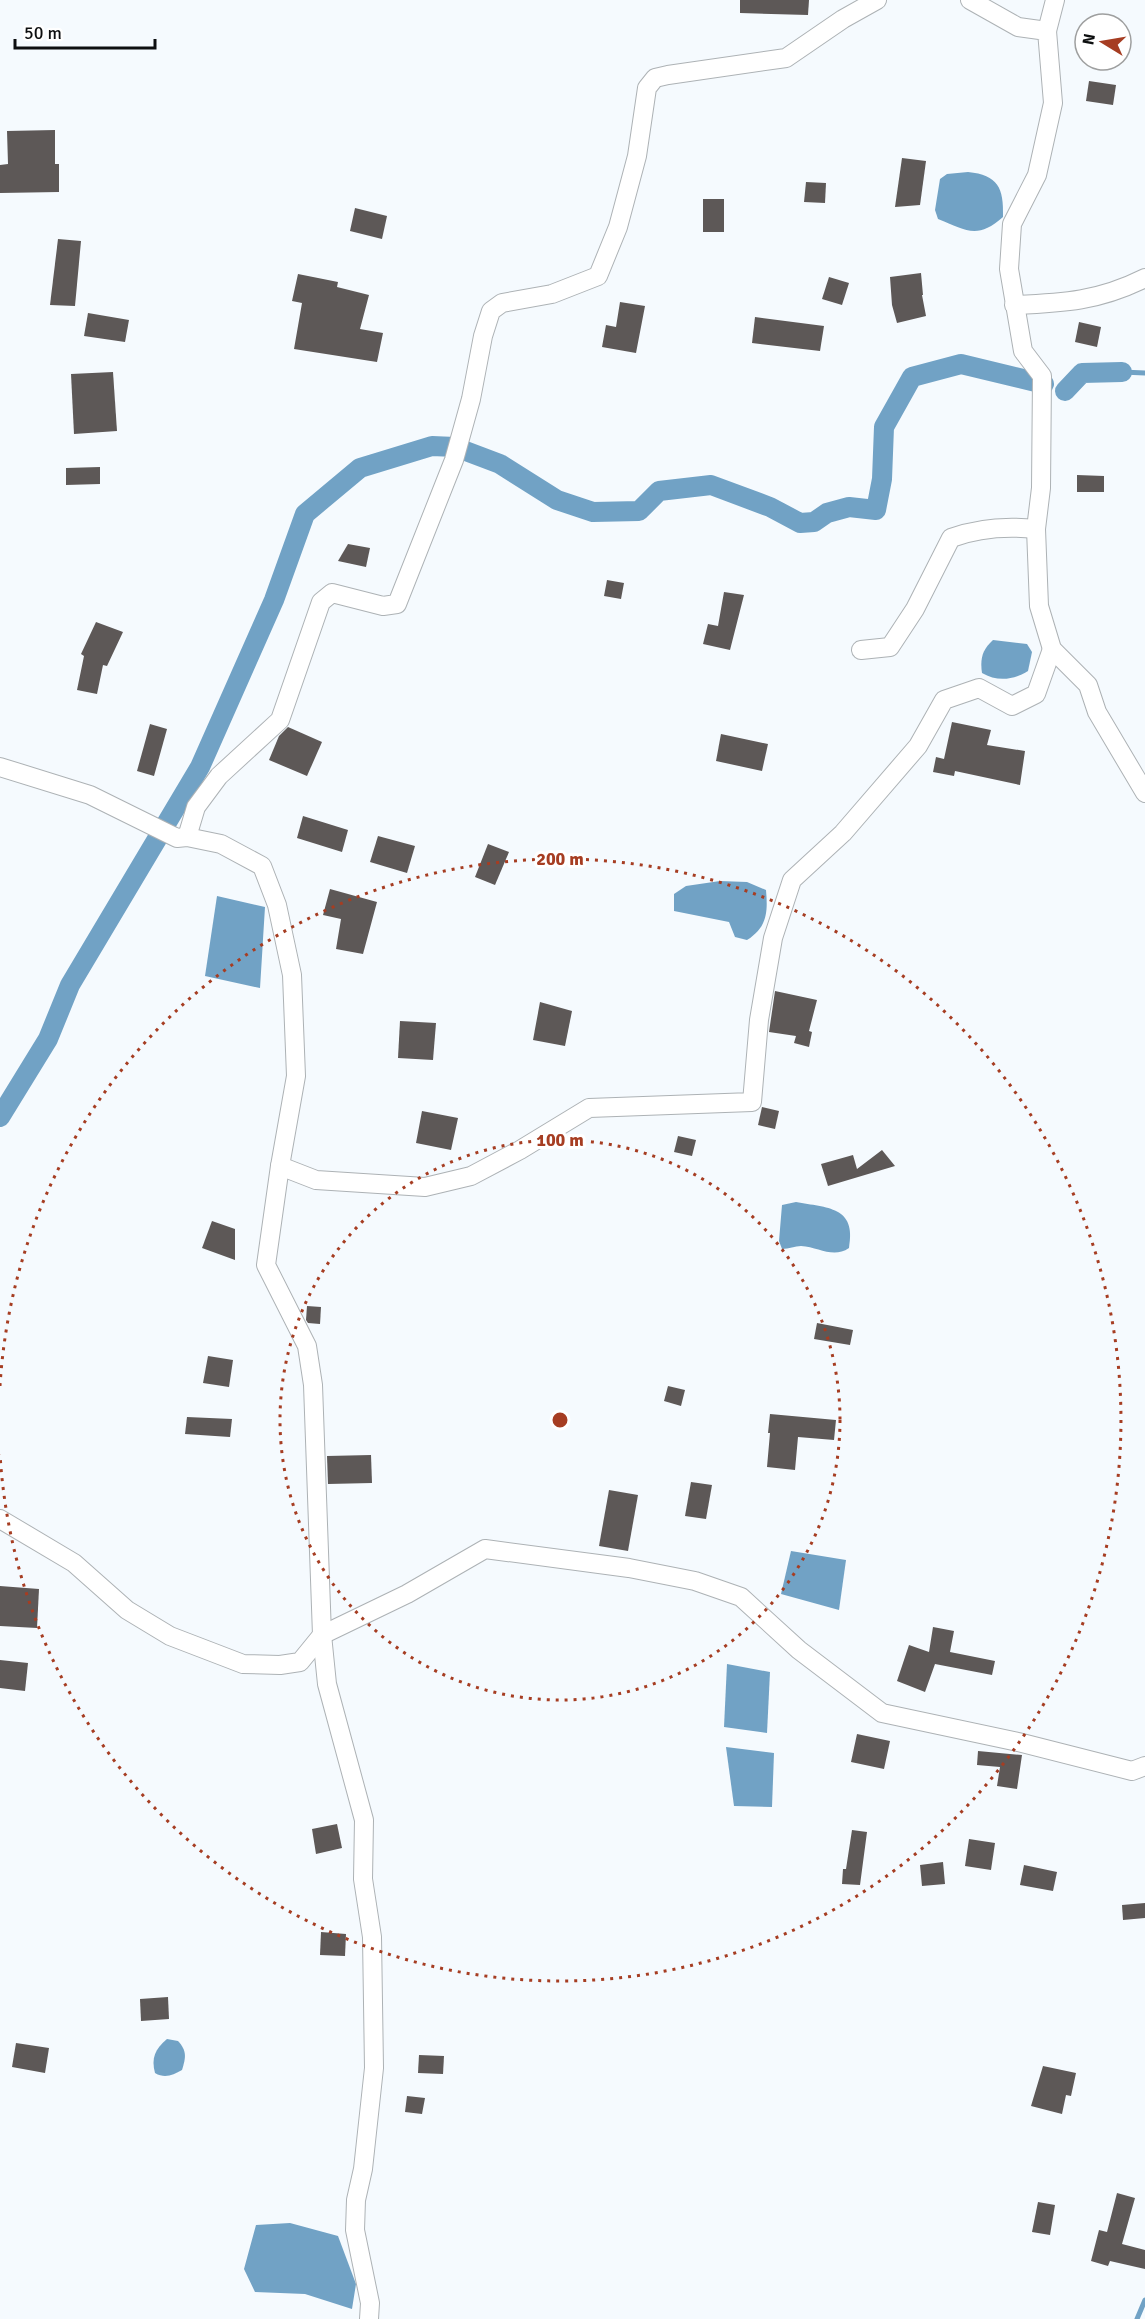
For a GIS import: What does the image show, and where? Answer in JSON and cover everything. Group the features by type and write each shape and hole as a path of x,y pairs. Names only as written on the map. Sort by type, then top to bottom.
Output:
{"street":[{"path":"188,837 196,807 219,776 280,720 321,602 332,593 383,606 397,604 453,460 471,399 483,336 491,312 502,303 552,294 598,276 618,227 637,156 647,88 655,78 786,58 843,19 877,0"},
{"path":"970,0 1018,27 1047,31"},
{"path":"1056,0 1047,31 1053,103 1037,176 1012,224 1009,269 1023,351 1042,376 1041,488 1036,529 1039,606 1052,649 1088,685 1096,712 1145,793"},
{"path":"1014,305 1066,303 1118,291 1145,278"},
{"path":"861,650 890,647 915,609 951,538 970,531 1015,527 1036,529"},
{"path":"280,1166 316,1180 425,1186 471,1176 520,1150 589,1108 753,1102 759,1020 773,938 792,880 843,832 918,746 944,700 979,688 1012,706 1036,694 1052,649"},
{"path":"0,767 90,795 177,838 188,837 221,844 262,866 278,905 292,975 296,1076 266,1264 307,1346 313,1396 322,1635 327,1684 364,1820 363,1879 372,1936 374,2068 363,2169 356,2200 355,2230 370,2303 369,2319"},
{"path":"0,1519 74,1563 127,1610 170,1636 243,1664 280,1665 300,1662 322,1635 407,1594 484,1549 629,1568 695,1581 741,1597 799,1650 882,1713 1018,1742 1132,1771 1145,1766"}],"water":[{"path":"968,172 993,180 1002,198 1003,217 986,229 978,231 964,229 938,219 935,210 940,179 947,174"},
{"path":"993,640 1027,644 1032,652 1028,671 1005,679 994,678 982,673 983,655 986,647"},
{"path":"720,881 747,882 766,890 765,919 759,930 747,940 735,937 729,922 674,911 674,894 686,886"},
{"path":"217,896 265,907 260,988 205,976"},
{"path":"796,1202 829,1208 844,1217 850,1234 849,1248 837,1252 826,1252 801,1246 782,1249 779,1241 782,1205"},
{"path":"791,1551 846,1560 839,1610 781,1594"},
{"path":"727,1664 770,1672 767,1733 724,1727"},
{"path":"726,1747 774,1753 772,1807 734,1806"},
{"path":"167,2039 178,2041 183,2048 185,2058 182,2070 172,2075 162,2076 155,2073 154,2058 157,2050"},
{"path":"290,2223 338,2236 356,2284 352,2309 305,2294 255,2292 244,2269 256,2225"}],"building":[{"path":"740,0 809,0 808,15 740,13"},
{"path":"1089,81 1116,85 1113,105 1086,101"},
{"path":"55,130 55,164 59,164 59,192 0,193 0,165 8,164 7,131"},
{"path":"902,158 926,161 920,205 895,207"},
{"path":"806,182 826,183 825,203 804,202"},
{"path":"703,199 724,199 724,232 703,232"},
{"path":"355,208 387,216 382,239 350,231"},
{"path":"58,239 81,241 75,306 50,305"},
{"path":"921,273 926,316 897,323 892,305 890,277"},
{"path":"298,274 338,282 337,287 369,295 360,329 383,333 377,362 294,349 302,303 292,301"},
{"path":"829,277 849,283 842,305 822,299"},
{"path":"620,302 645,306 636,353 602,347 606,325 616,327"},
{"path":"88,313 129,320 125,342 84,336"},
{"path":"755,317 824,326 820,351 752,343"},
{"path":"1079,322 1101,327 1097,347 1075,342"},
{"path":"113,372 117,431 74,434 71,374"},
{"path":"100,467 100,484 66,485 66,468"},
{"path":"1077,475 1104,476 1104,492 1077,492"},
{"path":"348,544 370,548 366,567 338,561"},
{"path":"607,580 624,583 621,599 604,596"},
{"path":"724,592 744,595 730,650 703,644 708,624 718,626"},
{"path":"96,622 123,632 107,666 103,665 97,694 77,690 84,656 81,654"},
{"path":"952,722 991,730 987,745 1025,751 1020,785 955,771 954,776 933,772 936,757 944,759"},
{"path":"150,724 167,729 154,776 137,771"},
{"path":"288,727 322,742 307,776 269,760 279,736"},
{"path":"721,734 768,744 762,771 716,761"},
{"path":"303,816 348,830 342,852 297,838"},
{"path":"378,836 415,846 407,873 370,862"},
{"path":"488,844 509,852 495,885 475,877"},
{"path":"330,889 377,902 363,954 336,949 341,919 323,915"},
{"path":"775,991 817,1000 809,1031 812,1032 809,1047 794,1043 796,1036 769,1032"},
{"path":"540,1002 572,1011 565,1046 533,1040"},
{"path":"400,1021 436,1023 433,1060 398,1058"},
{"path":"762,1107 779,1111 775,1129 758,1125"},
{"path":"422,1111 458,1118 451,1150 416,1143"},
{"path":"678,1136 696,1140 692,1156 674,1152"},
{"path":"882,1150 895,1166 828,1186 821,1164 853,1155 857,1169"},
{"path":"212,1221 235,1229 235,1260 202,1248"},
{"path":"307,1306 321,1307 320,1324 308,1323 306,1320"},
{"path":"817,1323 853,1330 850,1345 814,1339"},
{"path":"208,1356 233,1360 229,1387 203,1383"},
{"path":"668,1386 685,1390 681,1406 664,1401"},
{"path":"770,1414 836,1420 834,1440 798,1437 795,1470 767,1467"},
{"path":"187,1417 232,1419 230,1437 185,1434"},
{"path":"371,1455 372,1483 328,1484 327,1456"},
{"path":"691,1482 712,1485 706,1519 685,1516"},
{"path":"609,1490 638,1495 628,1551 599,1546"},
{"path":"0,1586 39,1589 37,1628 0,1626"},
{"path":"933,1627 954,1631 950,1652 995,1661 992,1675 935,1664 925,1692 897,1681 909,1645 929,1652"},
{"path":"0,1660 28,1663 25,1691 0,1688"},
{"path":"857,1734 890,1741 884,1769 851,1762"},
{"path":"978,1751 1022,1755 1017,1789 997,1786 1000,1767 977,1765"},
{"path":"337,1824 342,1848 316,1854 312,1829"},
{"path":"852,1830 867,1832 860,1885 842,1884"},
{"path":"969,1839 995,1843 991,1870 965,1866"},
{"path":"943,1862 945,1884 922,1886 920,1865"},
{"path":"1024,1865 1057,1872 1053,1891 1020,1885"},
{"path":"1145,1903 1145,1918 1123,1920 1122,1905"},
{"path":"321,1932 346,1934 345,1956 320,1955"},
{"path":"168,1997 169,2019 141,2021 140,1999"},
{"path":"16,2043 49,2048 45,2073 12,2067"},
{"path":"419,2055 444,2056 443,2074 418,2073"},
{"path":"1043,2066 1076,2073 1071,2096 1066,2095 1062,2114 1031,2106"},
{"path":"407,2096 425,2098 422,2114 405,2112"},
{"path":"1117,2193 1135,2198 1122,2244 1145,2250 1145,2269 1110,2261 1108,2266 1091,2261 1099,2230 1107,2232"},
{"path":"1038,2202 1055,2205 1050,2235 1032,2232"}],"waterway":[{"path":"0,1117 48,1039 70,985 200,767 274,600 305,514 360,468 432,446 455,447 500,464 557,500 593,512 639,511 659,491 711,485 770,507 800,523 814,522 827,513 849,507 876,510 882,479 884,427 912,377 961,364 1044,384"},
{"path":"1122,372 1145,373"},
{"path":"1065,391 1082,373 1122,372"},
{"path":"1137,2319 1145,2300"}]}
